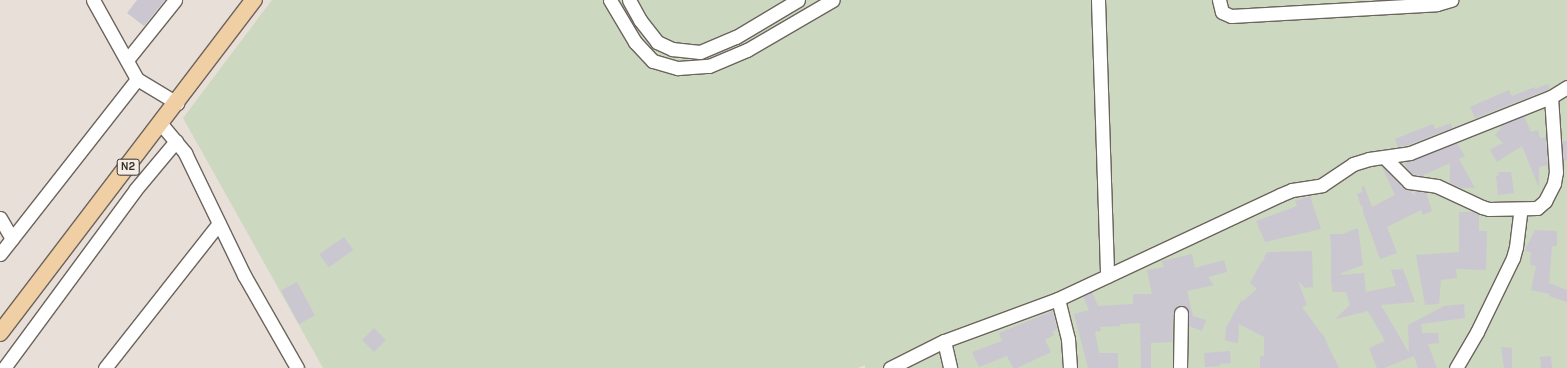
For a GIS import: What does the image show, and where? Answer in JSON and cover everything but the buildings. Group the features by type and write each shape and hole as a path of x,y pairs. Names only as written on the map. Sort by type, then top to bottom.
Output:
{"main road":[{"name":"N2","path":"0,333 177,104 254,0"}],"street":[{"path":"93,0 137,79 177,104"},
{"path":"127,60 175,0"},
{"path":"610,0 635,42 653,61 678,68 709,66 747,50 833,0"},
{"path":"629,0 640,20 657,42 672,49 700,52 736,37 798,0"},
{"path":"1098,0 1108,276"},
{"path":"1219,0 1222,12 1231,16 1437,4 1451,0"},
{"path":"0,254 137,79"},
{"path":"890,368 944,341 1058,299 1280,195 1292,190 1322,185 1353,164 1410,153 1551,97 1567,86"},
{"path":"1384,157 1409,182 1437,186 1482,207 1520,209 1537,208 1542,206 1554,183 1556,172 1551,97"},
{"path":"161,124 176,141 188,160 244,275 297,368"},
{"path":"4,368 134,190 176,141"},
{"path":"1456,368 1513,258 1520,209"},
{"path":"0,218 12,239"},
{"path":"104,368 218,223"},
{"path":"1058,299 1068,339 1070,368"},
{"path":"1180,368 1182,313"},
{"path":"944,341 950,368"}],"green space":[{"path":"272,0 1567,0 1567,368 865,368 865,365 858,368 323,368 183,118"}]}
